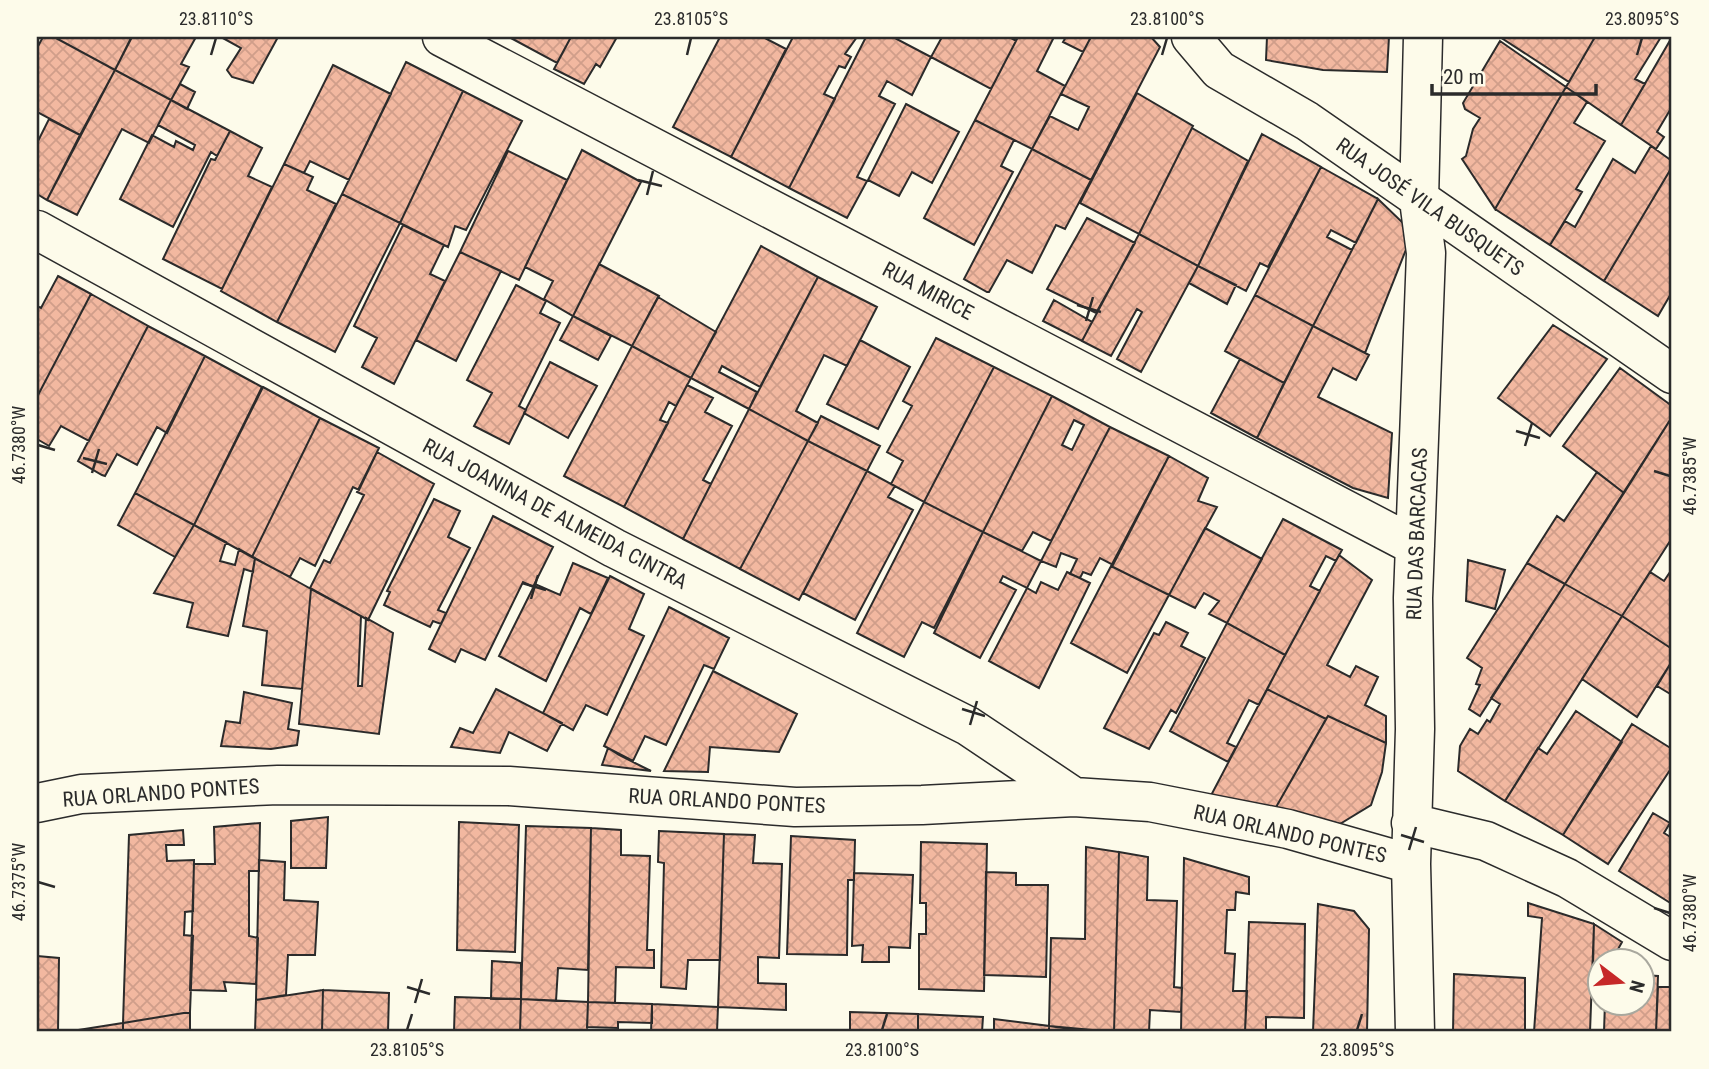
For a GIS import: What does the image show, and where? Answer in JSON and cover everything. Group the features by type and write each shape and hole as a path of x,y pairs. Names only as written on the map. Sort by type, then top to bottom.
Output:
{"street":[{"name":"RUA MIRICE","path":"442,37 1415,545"},
{"name":"RUA JOSÉ VILA BUSQUETS","path":"1191,37 1219,70 1307,121 1672,374"},
{"name":"RUA DAS BARCACAS","path":"1415,1032 1411,823 1415,729 1415,545 1426,253 1419,200 1423,37"},
{"name":"RUA JOANINA DE ALMEIDA CINTRA","path":"37,230 614,548 968,726 1074,797"},
{"name":"RUA ORLANDO PONTES","path":"37,803 81,794 304,785 509,786 795,807 922,805 1074,797 1150,802 1288,829 1411,864"},
{"name":"RUA ORLANDO PONTES","path":"1411,823 1486,841 1567,878 1672,941"}],"building":[{"path":"43,37 56,38 115,70 80,135 37,112 37,48"},
{"path":"54,37 128,37 131,38 115,70"},
{"path":"132,37 196,37 181,64 189,67 171,100 115,70"},
{"path":"221,37 278,37 253,83 232,77 227,70 241,48"},
{"path":"509,37 571,37 557,63"},
{"path":"571,37 617,37 600,67 596,64 584,84 554,69"},
{"path":"720,37 763,37 786,49 731,157 673,127"},
{"path":"793,37 857,37 845,54 851,57 845,68 839,66 824,94 835,99 789,188 731,157"},
{"path":"866,37 893,37 931,57 912,95 887,81 879,96 895,104 857,177 867,181 847,218 789,188"},
{"path":"942,37 1009,37 1016,41 991,89 931,57"},
{"path":"1018,37 1054,37 1037,71 1065,86 1032,149 975,120"},
{"path":"1066,37 1091,37 1083,52 1063,42"},
{"path":"1091,37 1151,37 1160,47 1091,180 1032,149 1050,116 1078,130 1089,107 1061,94"},
{"path":"1267,37 1389,37 1387,72 1323,70 1266,60"},
{"path":"1500,37 1595,37 1569,82"},
{"path":"1595,37 1661,37 1635,79 1645,84 1621,125 1566,87"},
{"path":"1672,37 1672,111 1670,110 1657,132 1664,137 1656,149 1621,125"},
{"path":"1500,41 1566,87 1495,209 1462,159 1466,156 1473,129 1480,118 1465,109 1463,103"},
{"path":"406,62 463,91 400,223 342,194"},
{"path":"333,65 391,94 349,180 310,161 304,173 284,164"},
{"path":"115,70 171,100 149,143 122,129 77,215 47,200"},
{"path":"180,84 195,92 187,109 171,100"},
{"path":"1566,87 1587,102 1574,123 1605,141 1576,189 1582,192 1550,245 1495,209"},
{"path":"463,91 522,121 466,230 455,226 448,247 400,223"},
{"path":"1137,93 1193,126 1139,234 1080,203"},
{"path":"171,100 230,131 217,156 211,152 173,227 120,199 152,135 174,147 176,141 193,150 195,145 158,125"},
{"path":"906,104 959,132 932,183 912,172 899,196 868,180"},
{"path":"49,119 80,135 47,200 37,194 37,143"},
{"path":"975,120 1014,140 1001,166 1013,172 974,245 924,218"},
{"path":"1192,128 1248,161 1198,266 1139,234"},
{"path":"230,131 262,148 248,176 272,187 222,289 163,259 211,159 215,160"},
{"path":"1262,134 1321,167 1268,267 1260,263 1246,291 1198,266"},
{"path":"1651,146 1672,161 1672,167 1604,281 1550,245 1565,221 1575,227 1613,159 1635,173"},
{"path":"1032,149 1091,180 1065,229 1056,225 1032,273 1007,260 987,292 964,279"},
{"path":"582,150 641,182 573,316 544,299 553,281 525,267"},
{"path":"508,151 567,180 519,280 460,252"},
{"path":"284,164 313,177 307,190 336,204 277,322 221,291"},
{"path":"1321,167 1378,199 1356,243 1331,230 1327,237 1352,250 1313,326 1255,295"},
{"path":"1672,167 1672,292 1658,316 1604,281"},
{"path":"342,194 400,223 335,352 277,322"},
{"path":"1378,199 1404,224 1409,242 1365,353 1313,326"},
{"path":"1087,218 1135,243 1096,313 1047,289"},
{"path":"403,225 444,245 430,274 445,281 394,384 362,367 377,338 354,326"},
{"path":"1139,234 1198,266 1141,372 1117,359 1142,312 1137,309 1111,356 1082,341"},
{"path":"761,246 818,277 760,387 722,366 719,372 757,392 749,409 691,378"},
{"path":"460,252 501,271 456,361 416,340"},
{"path":"599,264 659,296 632,346 573,316"},
{"path":"1198,266 1236,285 1227,304 1189,283"},
{"path":"58,276 91,294 37,397 37,306 41,308"},
{"path":"818,277 877,307 847,366 824,355 796,411 818,423 808,441 749,409"},
{"path":"516,285 546,301 540,313 560,323 519,406 526,410 509,444 474,426 492,393 467,380"},
{"path":"91,294 148,326 89,441 61,426 49,446 37,439 37,397"},
{"path":"1255,295 1313,326 1284,383 1225,351"},
{"path":"658,297 716,332 691,378 632,346"},
{"path":"1054,300 1092,322 1082,341 1043,321"},
{"path":"573,316 611,336 598,360 560,340"},
{"path":"1553,325 1607,359 1550,436 1498,398"},
{"path":"148,326 205,356 167,433 157,427 137,465 117,454 105,476 78,461"},
{"path":"1313,326 1369,355 1356,380 1333,368 1318,397 1392,433 1388,498 1353,488 1257,438"},
{"path":"936,338 994,367 924,502 891,484 903,461 887,452 912,406 903,401"},
{"path":"860,340 910,367 878,429 827,404"},
{"path":"632,346 691,378 676,406 669,402 660,420 668,423 624,507 564,476"},
{"path":"205,356 262,387 194,525 135,493"},
{"path":"1240,359 1284,383 1257,438 1211,413"},
{"path":"550,362 597,386 568,438 524,413"},
{"path":"994,367 1052,396 983,532 924,502"},
{"path":"1620,368 1672,406 1672,417 1624,493 1563,446"},
{"path":"687,385 713,398 705,412 732,426 703,480 711,484 683,539 624,507"},
{"path":"263,387 320,418 252,557 194,525"},
{"path":"1052,396 1110,427 1051,541 1033,532 1022,551 983,532","holes":["1074,420 1084,425 1072,450 1062,445"]},
{"path":"749,409 808,441 740,569 683,539"},
{"path":"821,416 880,446 867,471 808,441"},
{"path":"1672,417 1672,538 1622,616 1565,584"},
{"path":"320,418 379,448 359,490 353,487 315,566 300,558 290,577 252,557"},
{"path":"1110,427 1169,456 1113,565 1100,558 1091,575 1083,572 1080,578 1070,574 1077,559 1061,553 1056,567 1041,561"},
{"path":"808,441 867,471 799,600 740,569"},
{"path":"377,452 434,484 368,620 310,588 324,560 330,563 364,495 357,492"},
{"path":"1169,456 1208,478 1198,501 1217,507 1169,595 1111,566"},
{"path":"867,471 895,486 888,497 913,510 855,620 803,593"},
{"path":"1597,472 1624,493 1565,584 1527,563 1557,516 1564,521"},
{"path":"135,493 194,525 175,557 118,525"},
{"path":"434,499 460,511 448,537 470,548 438,610 446,613 441,624 433,621 430,627 384,605 390,592 387,591"},
{"path":"924,502 983,532 934,628 922,622 904,657 857,633"},
{"path":"493,516 553,547 533,587 523,582 485,660 461,649 455,662 429,649"},
{"path":"1283,519 1342,550 1336,561 1326,556 1310,586 1320,591 1285,655 1227,623"},
{"path":"194,525 226,542 220,561 235,565 239,549 255,558 253,572 244,569 228,636 187,627 193,603 154,593"},
{"path":"1205,528 1262,559 1227,623 1209,614 1219,601 1204,593 1195,608 1169,595"},
{"path":"983,532 1041,561 1027,588 1003,576 1000,582 1016,590 980,658 934,633"},
{"path":"1339,555 1372,580 1327,665 1350,677 1356,666 1378,677 1365,705 1386,716 1386,743 1328,716 1326,719 1267,689"},
{"path":"255,558 311,589 302,689 262,685 267,631 243,626"},
{"path":"1468,560 1505,570 1495,609 1466,601"},
{"path":"573,563 608,578 591,614 580,608 546,681 499,656 535,584 560,595"},
{"path":"1527,563 1565,584 1480,716 1469,709 1480,685 1476,684 1482,668 1467,658"},
{"path":"1111,566 1169,595 1127,673 1071,643"},
{"path":"1672,569 1672,649 1622,616 1650,572 1664,581"},
{"path":"1067,572 1090,583 1039,688 989,661 1027,588 1036,593 1041,582 1058,590"},
{"path":"610,576 644,594 629,629 644,636 607,715 586,705 573,730 543,713"},
{"path":"1565,584 1622,616 1505,801 1458,771 1460,746 1470,729 1478,734 1487,720 1490,722 1500,704 1491,698"},
{"path":"311,589 361,616 358,686 362,686 366,618 393,633 379,734 299,724"},
{"path":"669,607 729,638 714,669 704,665 666,745 645,736 633,761 604,746"},
{"path":"1622,616 1672,649 1672,661 1637,717 1582,679"},
{"path":"1166,622 1188,633 1181,646 1205,658 1176,713 1171,710 1149,749 1104,728 1154,633 1159,635"},
{"path":"1227,623 1285,655 1259,705 1249,700 1227,743 1236,747 1228,762 1170,731"},
{"path":"1672,661 1672,695 1657,686"},
{"path":"713,671 797,714 779,752 710,747 708,772 664,771"},
{"path":"496,689 562,723 547,751 509,732 500,753 451,747 460,728 473,733"},
{"path":"1267,689 1326,719 1271,816 1207,803"},
{"path":"244,692 292,703 288,729 299,731 297,745 271,749 221,746 226,721 240,723"},
{"path":"1576,711 1622,742 1563,835 1505,801 1538,748 1547,754"},
{"path":"1328,716 1386,743 1382,772 1371,805 1330,830 1271,816"},
{"path":"1632,724 1672,749 1672,767 1608,864 1563,835"},
{"path":"608,748 619,755 651,771 602,765"},
{"path":"1653,813 1670,823 1664,833 1672,838 1672,904 1619,871"},
{"path":"328,817 326,868 291,868 291,821"},
{"path":"459,822 519,825 515,952 457,950"},
{"path":"260,823 259,871 249,871 249,936 258,938 256,984 224,982 226,991 190,990 194,864 215,864 214,827"},
{"path":"526,826 591,828 588,970 558,968 556,1001 521,999"},
{"path":"591,828 621,830 621,855 650,856 647,950 654,950 654,968 616,967 615,1003 588,1002"},
{"path":"183,830 184,845 166,845 167,861 194,860 193,911 185,912 184,935 193,936 190,1012 123,1023 129,835"},
{"path":"659,831 724,834 720,960 688,960 686,989 661,987 664,863 658,862"},
{"path":"724,834 755,835 753,863 782,864 779,958 758,957 758,983 786,984 786,1010 718,1007"},
{"path":"791,836 855,840 854,880 848,880 847,955 787,954"},
{"path":"921,842 987,844 984,991 919,989 919,934 926,934 926,903 920,903"},
{"path":"1086,847 1119,852 1114,1032 1049,1026 1051,938 1085,939"},
{"path":"1119,852 1148,857 1147,900 1177,901 1174,987 1182,988 1181,1012 1150,1010 1149,1032 1114,1032"},
{"path":"1184,858 1249,877 1249,894 1236,892 1235,910 1227,910 1225,953 1235,954 1233,991 1247,991 1245,1032 1181,1032"},
{"path":"259,860 285,862 284,900 318,902 315,955 288,955 286,995 256,1000"},
{"path":"986,872 1016,873 1016,885 1048,885 1046,977 984,975"},
{"path":"854,873 913,875 910,948 889,947 889,962 862,962 863,945 852,946"},
{"path":"1528,903 1594,924 1593,946 1586,946 1586,1016 1591,1016 1590,1032 1534,1032 1542,918 1528,916"},
{"path":"1318,904 1354,911 1369,929 1367,1032 1313,1032"},
{"path":"1249,922 1305,924 1304,1018 1266,1017 1266,1032 1245,1032"},
{"path":"1594,924 1622,942 1620,946 1593,946"},
{"path":"37,956 59,958 58,1032 37,1032"},
{"path":"492,961 521,963 521,999 491,999"},
{"path":"1454,974 1525,978 1525,1032 1453,1032"},
{"path":"1658,976 1656,1032 1604,1032 1605,1016 1656,1016"},
{"path":"1658,987 1672,987 1672,1032 1656,1032"},
{"path":"323,990 389,993 388,1032 322,1032"},
{"path":"323,990 322,1032 255,1032 256,1000"},
{"path":"455,997 521,999 520,1032 454,1032"},
{"path":"521,999 588,1002 587,1032 520,1032"},
{"path":"588,1002 652,1004 652,1023 618,1022 618,1028 587,1027"},
{"path":"652,1004 718,1007 717,1032 651,1032"},
{"path":"190,1012 190,1032 123,1032 123,1023"},
{"path":"850,1012 918,1014 918,1032 850,1032"},
{"path":"918,1014 983,1017 982,1032 918,1032"},
{"path":"994,1019 1049,1026 1049,1032 994,1032"},
{"path":"123,1023 123,1032 69,1032 72,1031"},
{"path":"1049,1026 1092,1032 1049,1032"}]}
